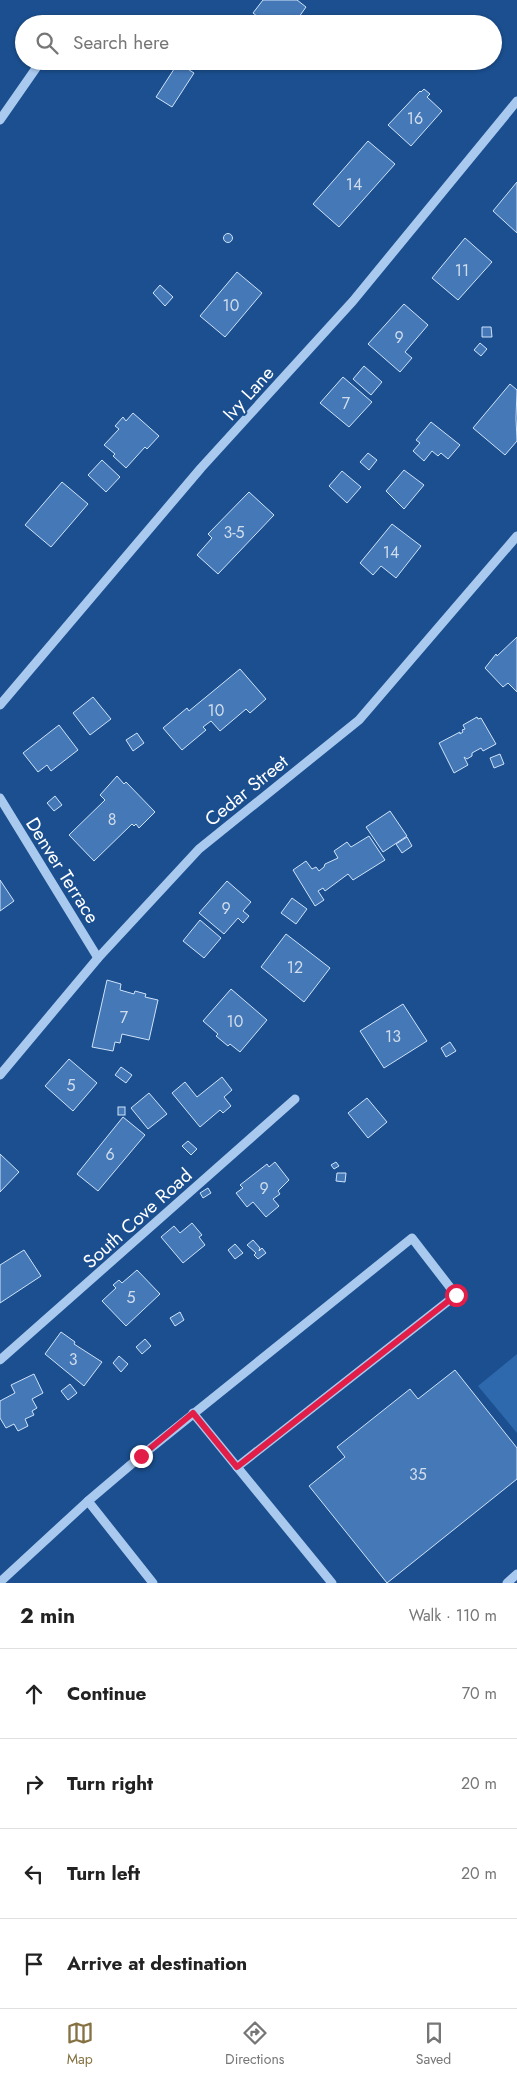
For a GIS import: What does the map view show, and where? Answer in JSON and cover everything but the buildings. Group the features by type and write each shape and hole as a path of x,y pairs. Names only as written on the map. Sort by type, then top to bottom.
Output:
{"street":[{"path":"0,120 35,70"},
{"name":"Ivy Lane","path":"0,705 201,468 353,301 517,101"},
{"name":"Cedar Street","path":"0,1074 98,958 198,849 359,720 517,536"},
{"name":"Denver Terrace","path":"0,798 98,958"},
{"name":"South Cove Road","path":"0,1360 295,1099"},
{"path":"0,1582 88,1501 193,1413 412,1238 456,1295 237,1467"},
{"path":"193,1413 332,1583"},
{"path":"88,1501 153,1583"},
{"path":"507,1583 517,1574"}],"shaded area":[{"path":"517,1354 517,1433 478,1386"}],"route":[{"path":"141,1456 193,1413 237,1467 456,1295"}]}
